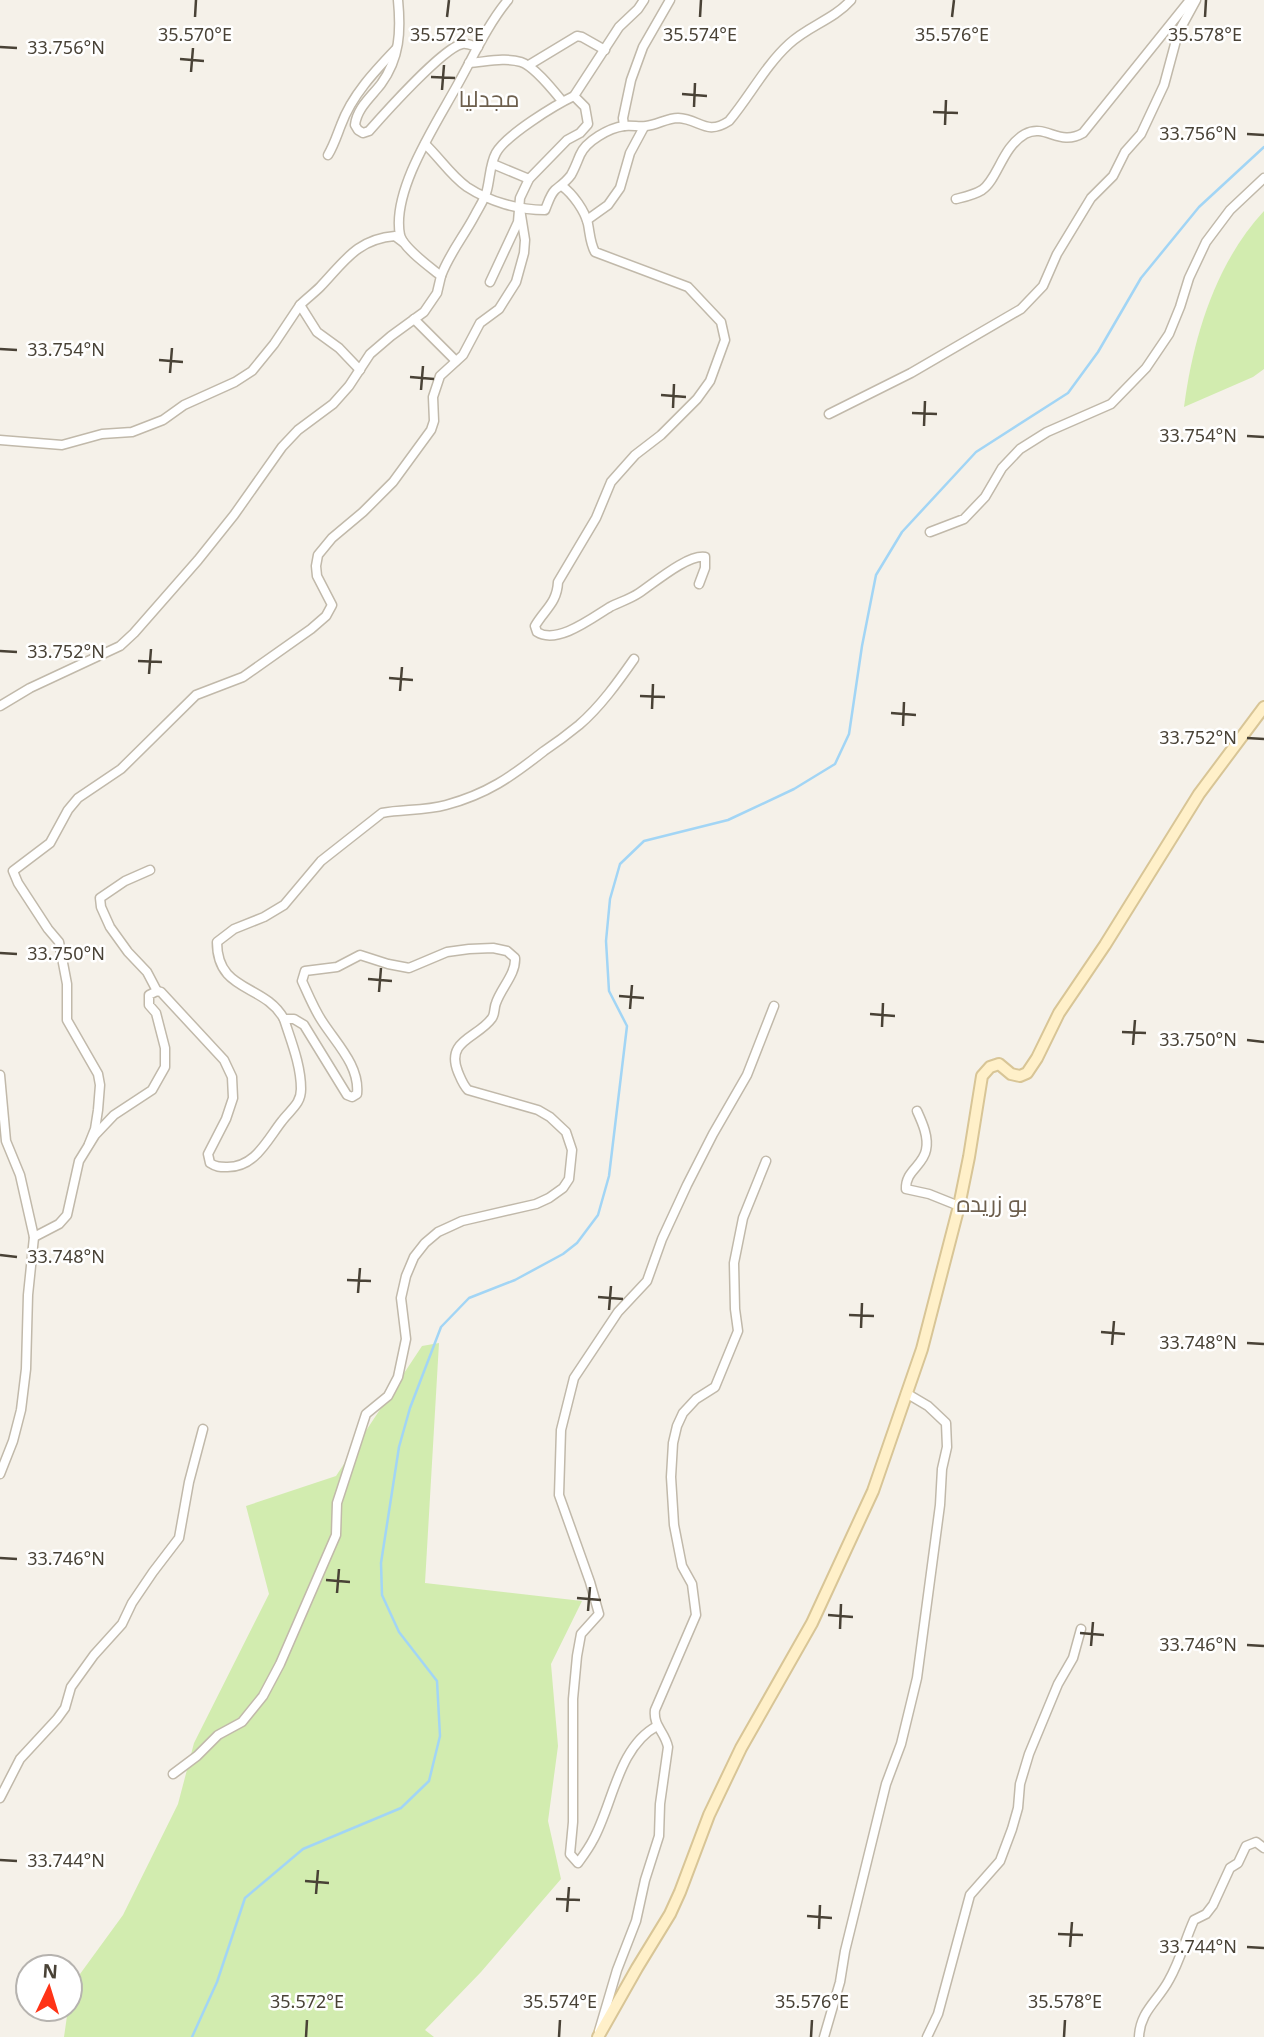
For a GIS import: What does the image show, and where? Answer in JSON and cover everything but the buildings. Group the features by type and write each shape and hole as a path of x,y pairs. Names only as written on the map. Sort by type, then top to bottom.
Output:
{"street":[{"path":"398,0 398,46 382,82 359,111 355,125 363,133 369,131 420,77 455,47 468,44 478,47"},
{"path":"403,242 400,218 404,194 425,144 478,47 508,0"},
{"path":"0,706 30,688 120,646 198,560 282,447 298,430 332,404 349,386 370,354 424,312 437,293 446,261 471,223 485,195 496,153 529,123 574,96 619,27 644,0"},
{"path":"624,126 623,118 631,80 643,47 670,0"},
{"path":"425,144 467,187 520,209 545,210 555,191 574,169 580,155 605,132 624,126 644,127 676,118 708,128 722,126 735,114 780,53 798,36 836,15 851,0"},
{"path":"956,199 975,194 986,186 1005,155 1027,133 1040,131 1072,138 1083,133 1190,0"},
{"path":"829,414 911,373 1021,309 1044,286 1057,254 1091,198 1112,176 1125,152 1141,134 1164,85 1178,33 1196,0"},
{"path":"529,65 577,36 605,50"},
{"path":"328,155 355,98 398,46"},
{"path":"469,63 520,61 529,65 562,101"},
{"path":"490,282 518,222 520,198 529,179 567,140 580,133 588,124 587,110 574,96"},
{"path":"587,220 608,205 620,188 630,153 644,127"},
{"path":"493,164 529,179"},
{"path":"930,532 964,519 985,497 1002,468 1020,449 1047,432 1111,404 1146,368 1170,334 1189,278 1206,242 1230,210 1264,178"},
{"path":"562,186 570,192 587,220 591,245 595,252 688,287 721,322 725,340 710,381 697,399 661,435 635,455 611,482 596,518 558,582 558,593 554,602 535,626 537,632 547,637 561,634 632,597 672,570 700,556 705,557 706,562 699,584"},
{"path":"89,1144 98,1110 98,1074 67,1020 67,984 59,942 18,883 13,871 50,843 78,797 121,769 195,695 243,677 312,629 330,612 332,601 321,586 316,571 318,555 332,538 393,482 431,430 434,421 433,397 440,376 463,355 480,323 499,309 516,282 525,240 520,209"},
{"path":"0,440 62,445 102,434 132,432 163,420 184,405 235,382 252,371 300,305 343,259 361,246 384,237 395,236 441,276"},
{"path":"300,305 317,332 339,348 360,370"},
{"path":"414,319 456,361"},
{"path":"150,870 125,881 100,898 101,907 110,927 147,972 157,991 224,1060 232,1077 233,1098 226,1119 208,1154 210,1163 215,1167 242,1166 261,1152 283,1120 299,1103 301,1088 296,1056 278,1007 233,981 217,957 217,942 234,929 264,917 284,905 321,861 382,813 444,806 486,792 516,773 579,724 603,701 634,659"},
{"path":"598,2037 670,1914 705,1824 741,1748 812,1623 873,1491 922,1349 959,1206 982,1076 990,1067 999,1063 1011,1074 1020,1076 1027,1073 1059,1013 1211,776 1264,707"},
{"path":"173,1774 197,1756 218,1735 242,1722 263,1696 280,1664 336,1535 337,1503 366,1414 388,1396 398,1377 407,1339 401,1298 414,1257 438,1232 462,1221 536,1204 563,1188 569,1179 572,1150 566,1132 538,1110 468,1090 463,1086 456,1067 454,1055 458,1046 493,1017 496,1002 515,967 515,958 507,951 493,948 447,952 409,968 360,955 337,967 305,971 302,981 321,1019 349,1060 357,1088 357,1094 352,1097 347,1095 304,1025 294,1019 284,1019"},
{"path":"34,1237 54,1227 67,1214 79,1161 95,1135 114,1115 152,1090 165,1067 165,1048 156,1013 149,1005 148,999 149,995 157,991"},
{"path":"657,1726 645,1732 630,1752 594,1839 578,1863 570,1854 573,1822 573,1699 581,1634 598,1614 590,1582 559,1494 561,1430 574,1378 618,1312 647,1281 662,1239 687,1185 747,1075 774,1006"},
{"path":"0,1076 6,1141 20,1175 34,1237 21,1410 0,1474"},
{"path":"917,1111 927,1139 926,1152 909,1174 905,1182 906,1189 929,1194 959,1206"},
{"path":"598,2037 617,1970 636,1922 645,1880 659,1836 660,1804 668,1747 654,1719 655,1710 696,1615 692,1584 682,1566 674,1525 670,1477 673,1443 683,1413 696,1399 715,1387 738,1331 734,1263 743,1218 766,1160"},
{"path":"824,2037 886,1784 901,1744 911,1704 923,1640 942,1469 947,1447 946,1423 928,1406 906,1393"},
{"path":"0,1798 20,1759 65,1708 71,1687 94,1655 122,1624 132,1603 179,1538 189,1482 203,1429"},
{"path":"927,2037 938,2014 970,1895 1000,1861 1018,1808 1020,1784 1028,1754 1058,1684 1073,1658 1081,1629"},
{"path":"1139,2037 1140,2026 1152,2002 1168,1983 1194,1920 1206,1914 1213,1905 1230,1868 1238,1863 1245,1846 1256,1842 1264,1848"}],"green space":[{"path":"1264,211 1264,369 1253,377 1184,407 1193,355 1209,303 1232,254"},
{"path":"439,1343 425,1583 582,1601 551,1664 558,1746 548,1821 561,1879 481,1972 425,2030 434,2037 64,2037 66,2023 84,2023 84,1969 123,1915 178,1804 194,1743 269,1594 246,1506 336,1476 422,1346"}],"waterway":[{"path":"192,2037 217,1982 245,1898 303,1849 401,1808 429,1781 440,1736 437,1681 399,1632 382,1595 381,1563 399,1447 410,1408 441,1327 469,1298 515,1280 563,1254 577,1243 598,1215 609,1176 627,1026 609,991 606,941 610,899 620,864 644,841 728,820 794,789 835,764 849,734 876,575 902,532 976,452 1068,393 1098,352 1141,278 1199,207 1264,147"}],"district":[{"name":"مجدليا","path":"489,98"},
{"name":"بو زريده","path":"992,1203"}]}
